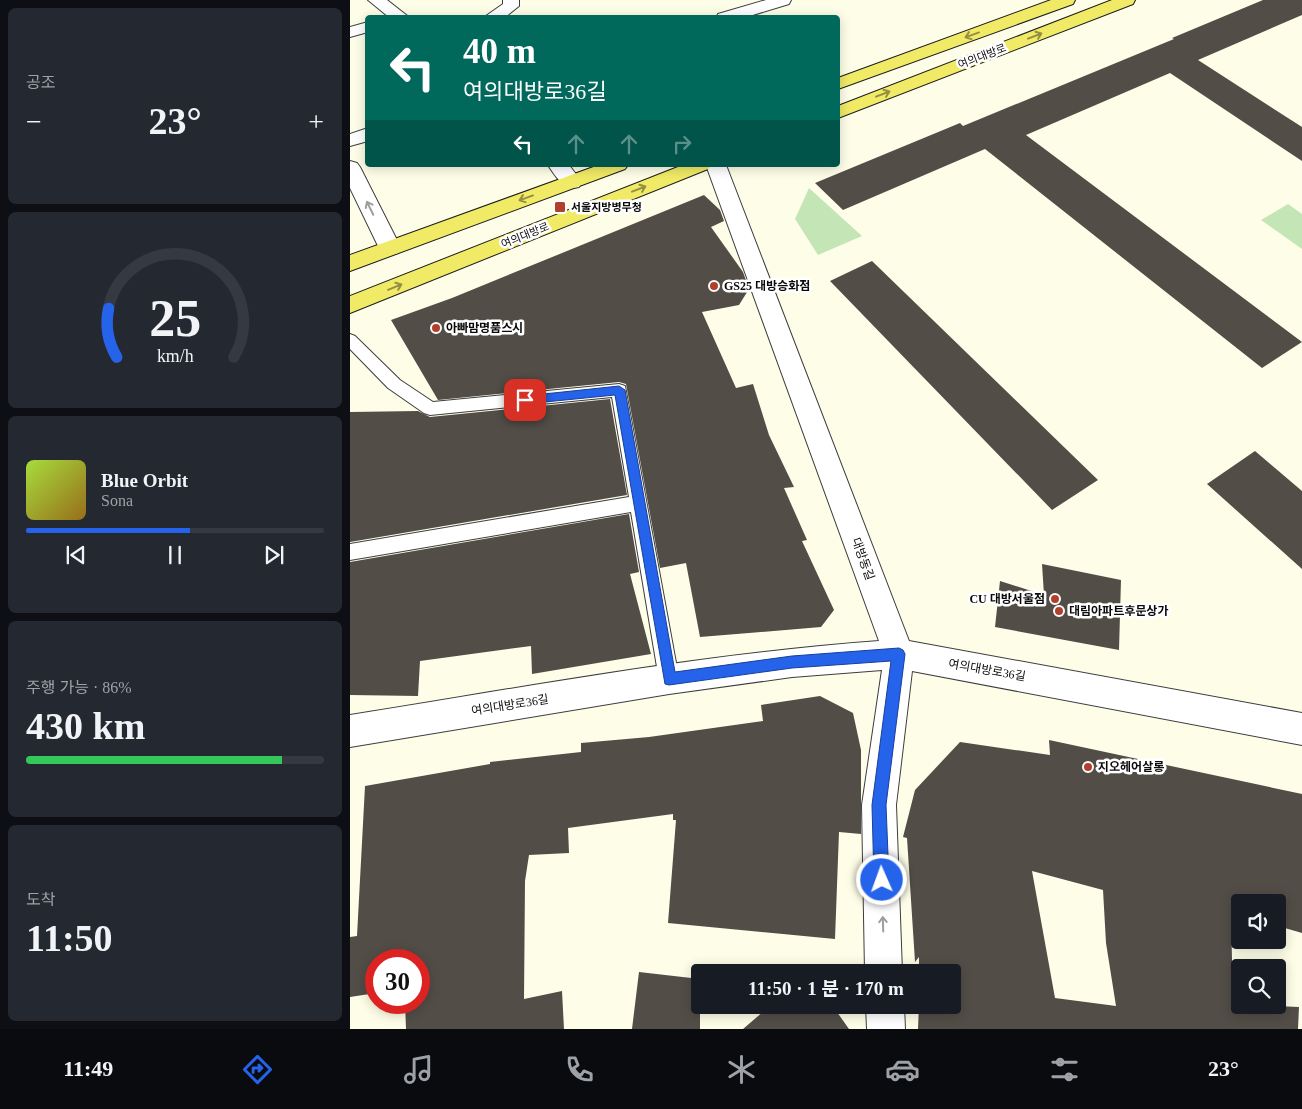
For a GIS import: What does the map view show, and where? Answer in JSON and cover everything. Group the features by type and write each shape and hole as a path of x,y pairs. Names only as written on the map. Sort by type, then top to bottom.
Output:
{"main road":[{"name":"여의대방로","path":"840,83 1067,0"},
{"name":"여의대방로","path":"840,111 1127,0"},
{"path":"350,263 613,167"},
{"name":"여의대방로","path":"350,305 696,167"},
{"path":"572,182 594,207"}],"street":[{"path":"376,0 398,15"},
{"path":"496,15 511,3 529,0"},
{"path":"724,0 731,15 783,0"},
{"path":"350,32 365,28"},
{"path":"350,140 365,135"},
{"path":"350,167 390,248"},
{"path":"560,167 572,182"},
{"name":"대방동길","path":"717,167 899,654 879,805 884,964"},
{"name":"여의대방로36길","path":"350,731 669,679 792,662 899,654 1302,728"},
{"path":"885,1014 886,1029"}],"lane":[{"path":"350,340 394,384 430,409 619,390 669,679"},
{"path":"350,552 639,503"}],"green space":[{"path":"809,188 862,236 818,255 795,219"},
{"path":"1288,204 1302,214 1302,249 1261,220"}],"building":[{"path":"1263,0 1302,0 1302,15 1198,60 1302,127 1302,161 1170,73 1026,135 1302,342 1262,368 985,149 843,210 815,183 960,123 963,126"},
{"path":"704,195 720,210 724,221 711,227 743,272 749,289 739,305 702,312 736,388 753,384 769,435 794,487 784,488 807,540 802,541 834,610 821,627 700,637 686,563 660,568 626,384 619,382 438,400 391,320 452,298"},
{"path":"872,261 1098,480 1052,510 830,281"},
{"path":"610,399 627,495 350,542 350,412 418,411 430,417"},
{"path":"1255,451 1302,491 1302,569 1207,484"},
{"path":"629,514 639,572 630,574 651,654 532,674 531,646 420,661 418,696 350,695 350,562"},
{"name":"대림아파트후문상가","path":"1042,564 1121,580 1119,650 995,627 1000,581 1044,595"},
{"path":"820,696 853,713 861,750 861,834 839,832 835,939 668,923 676,820 673,820 673,814 568,828 569,853 529,855 525,881 524,999 562,991 564,1029 406,1029 405,1014 430,1014 430,949 365,949 365,995 350,997 350,937 357,936 365,786 490,764 490,762 581,752 581,743 649,737 763,721 761,705"},
{"path":"1049,740 1302,794 1302,933 1286,928 1286,894 1231,894 1231,1014 1286,1014 1286,1006 1299,1007 1298,1029 918,1029 919,1014 961,1014 961,964 919,964 919,957 915,962 907,838 903,837 915,790 960,742 1050,755","holes":["1032,871 1103,890 1106,943 1116,1006 1055,998"]},
{"path":"639,972 691,978 691,1014 700,1014 700,1029 632,1029"},
{"path":"760,1014 838,1014 849,1029 743,1029"}],"place":[{"name":"서울지방병무청","path":"560,207"},
{"name":"GS25 대방승화점","path":"714,286"},
{"name":"아빠맘명품스시","path":"436,328"},
{"name":"CU 대방서울점","path":"1055,599"},
{"name":"대림아파트후문상가","path":"1059,611"},
{"name":"지오헤어살롱","path":"1088,767"}],"route":[{"path":"525,400 619,390 669,679 792,662 899,654 879,805 882,880"}]}
